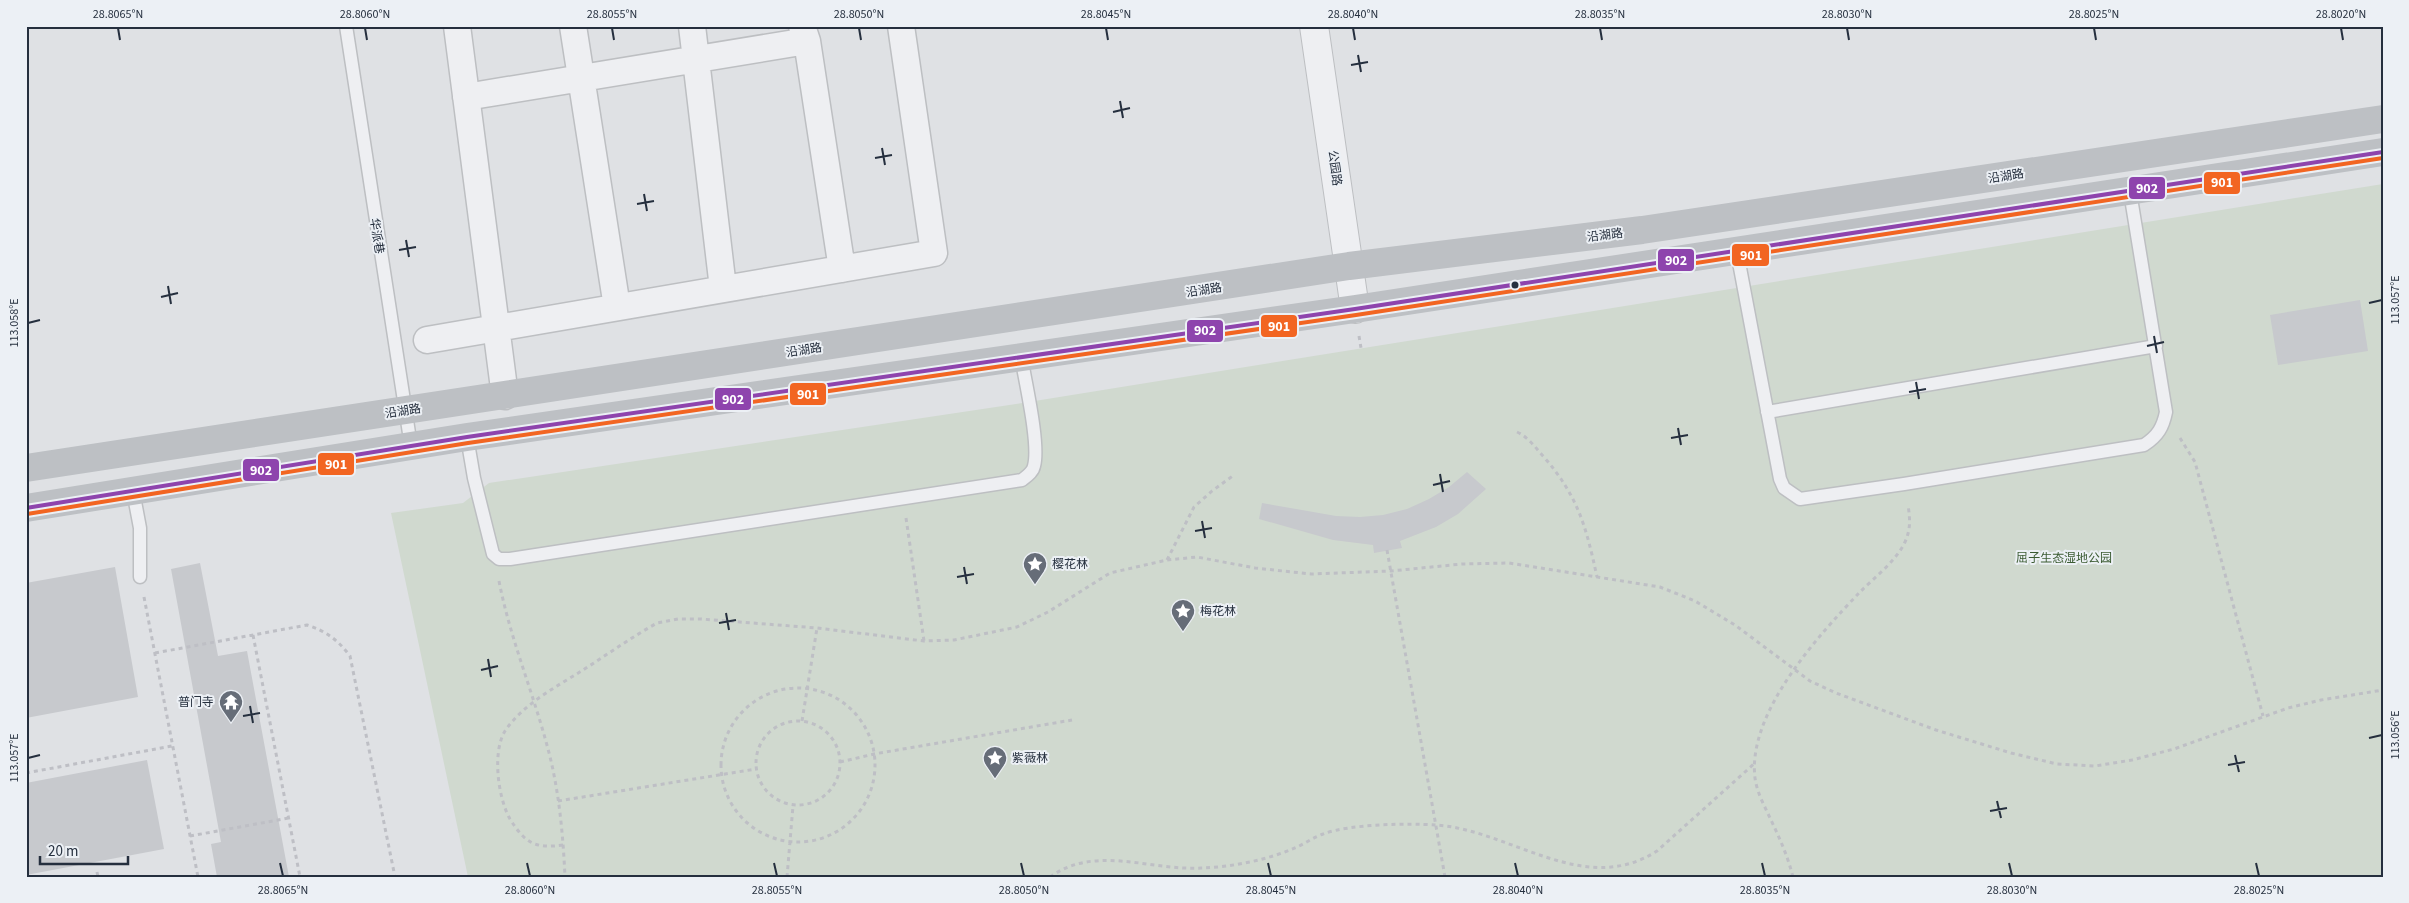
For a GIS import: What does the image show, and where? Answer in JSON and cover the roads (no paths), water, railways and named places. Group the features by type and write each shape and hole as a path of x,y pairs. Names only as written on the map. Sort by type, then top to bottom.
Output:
{"main road":[{"name":"沿湖路","path":"26,468 1349,266 1642,230 2383,119"},
{"path":"26,508 467,437 1355,309 2383,152"}],"street":[{"path":"457,26 505,396"},
{"path":"573,26 617,307"},
{"path":"692,26 723,288"},
{"path":"427,340 496,330 723,288 934,253 901,26"},
{"name":"公园路","path":"1314,26 1355,309"},
{"path":"466,97 696,59 804,34 842,269"}],"lane":[{"name":"华派巷","path":"346,26 411,446"},
{"path":"1737,252 1780,479 1784,488 1790,494 1800,499 1904,484 2144,445 2154,438 2164,426 2166,412 2130,192"},
{"path":"1767,412 2156,346"},
{"path":"467,437 474,478 493,554 499,559 510,559 1022,480 1030,475 1034,466 1035,442 1020,356"},
{"path":"133,491 140,528 140,578"}],"place":[{"name":"樱花林","path":"1035,585"},
{"name":"梅花林","path":"1183,632"},
{"name":"普门寺","path":"231,723"},
{"name":"紫薇林","path":"995,779"}],"park label":[{"name":"屈子生态湿地公园","path":"2064,558"}]}
